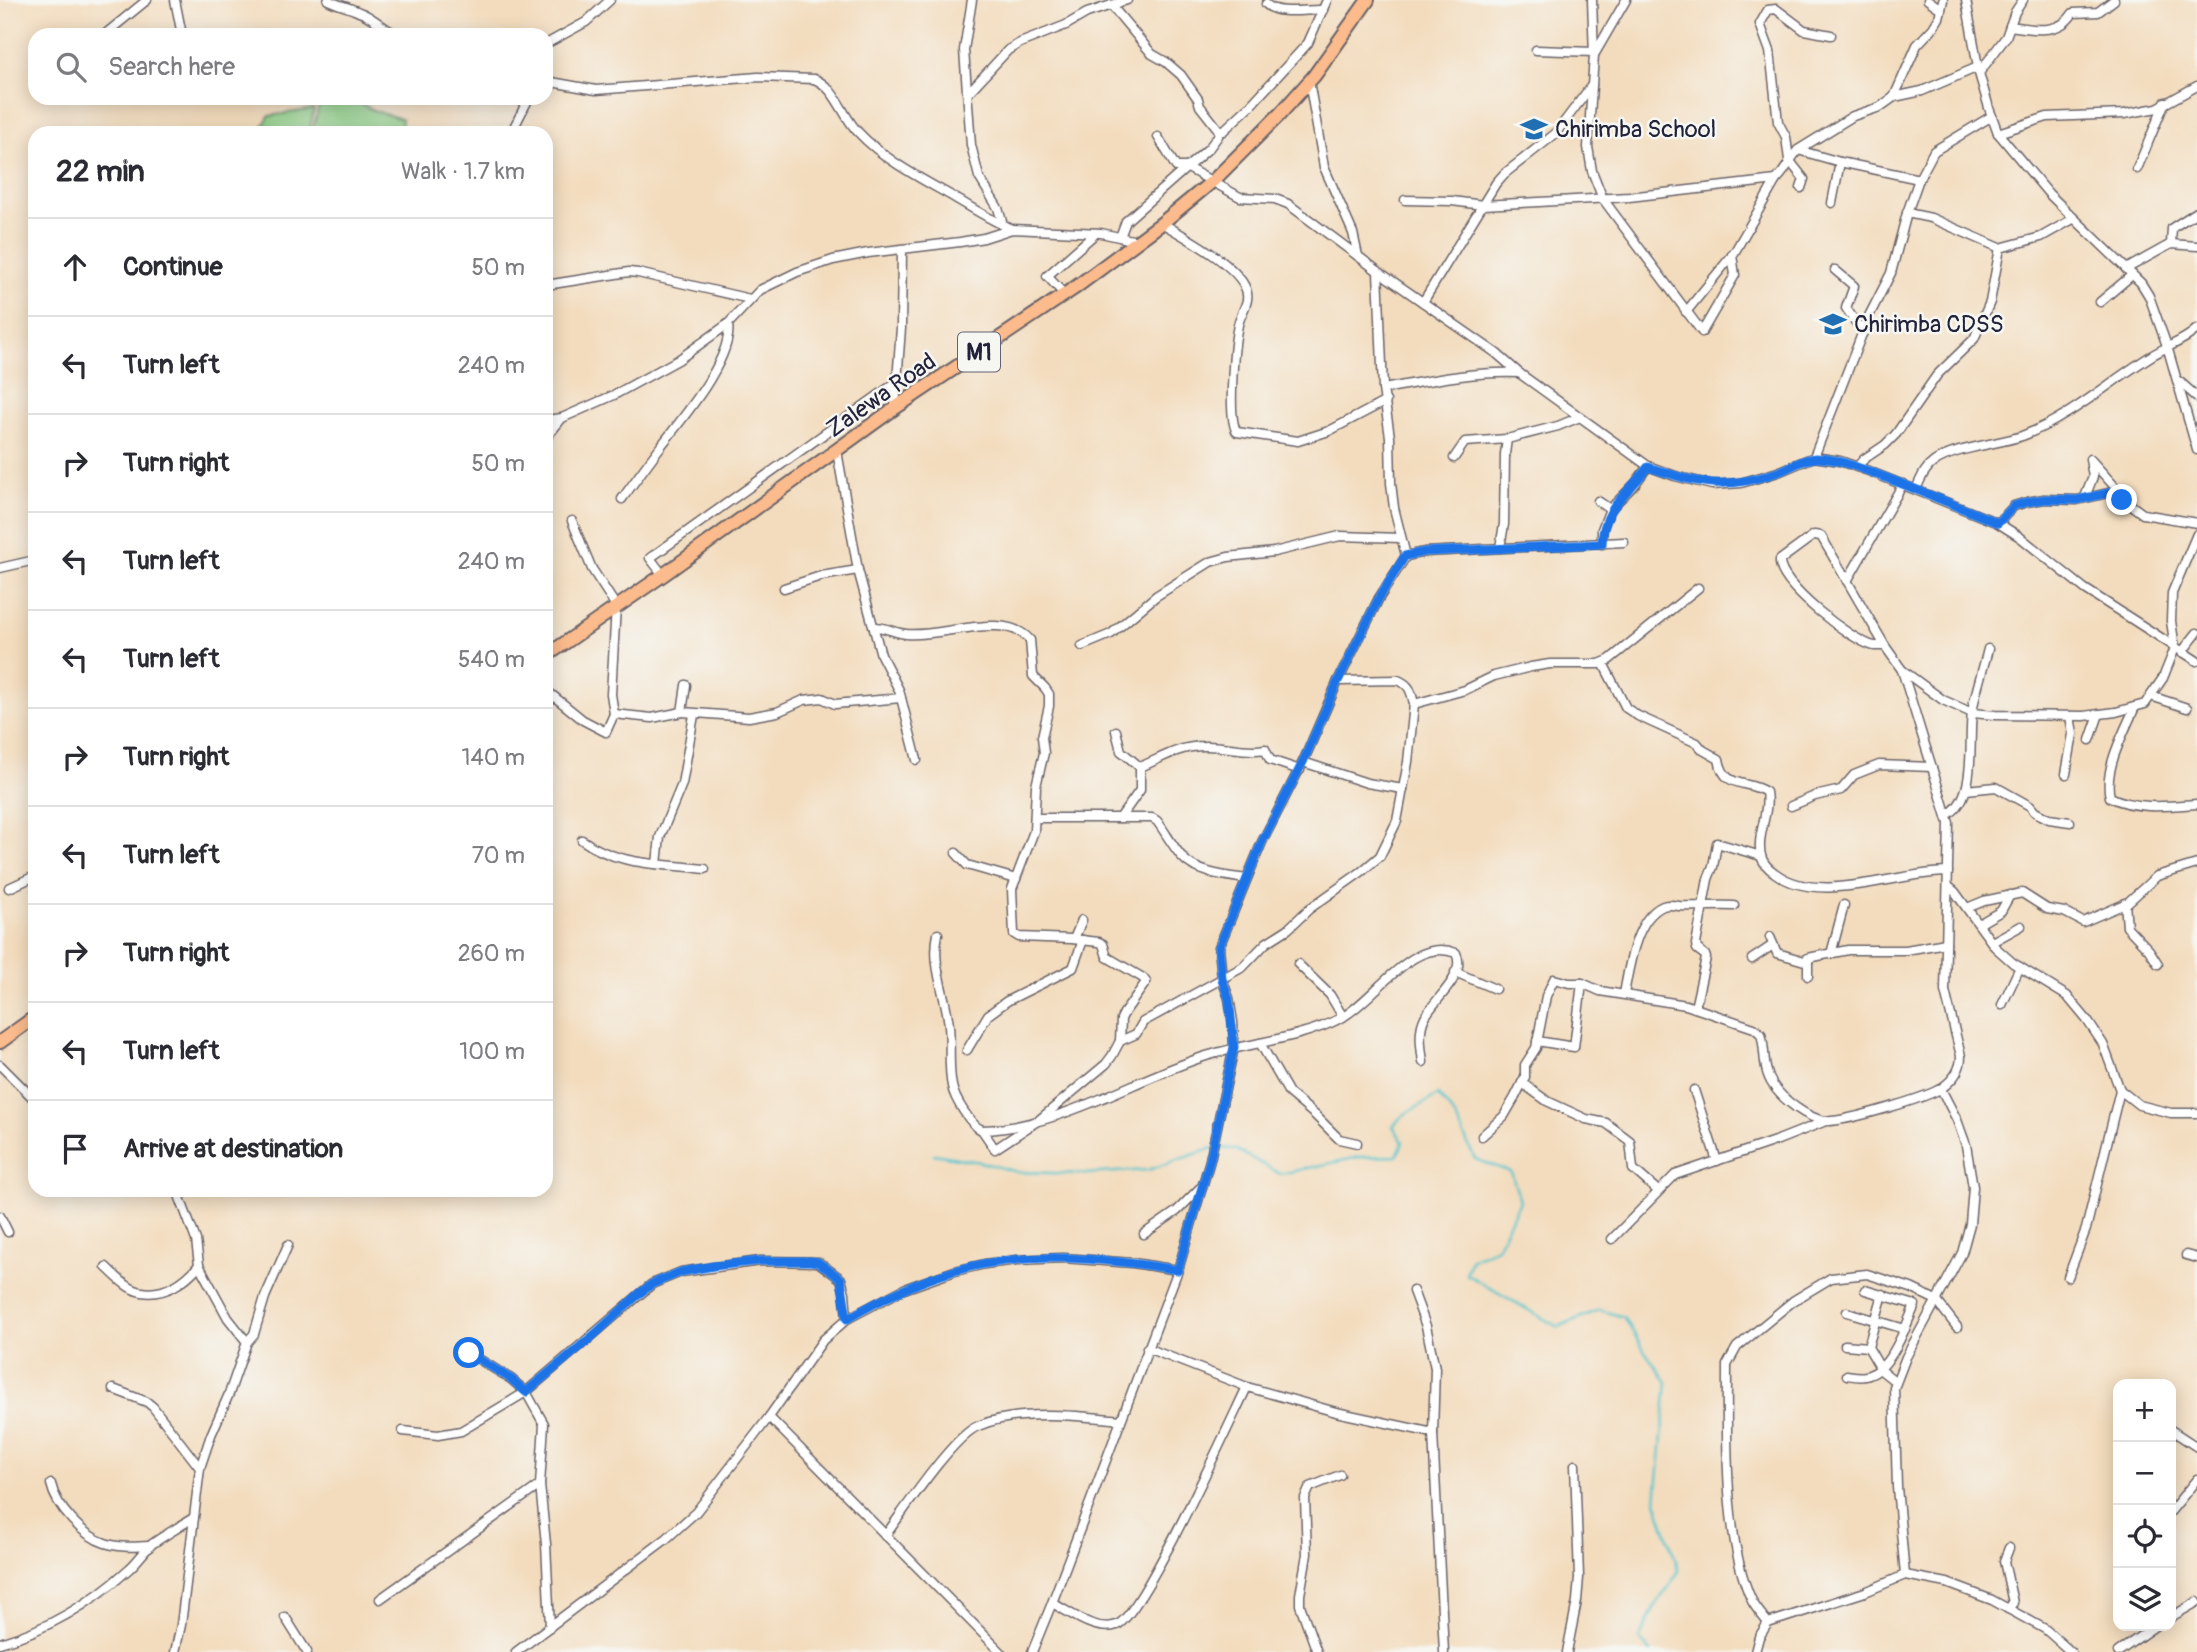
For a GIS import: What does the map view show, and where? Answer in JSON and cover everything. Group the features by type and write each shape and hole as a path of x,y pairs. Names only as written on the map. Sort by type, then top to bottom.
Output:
{"highway":[{"name":"Zalewa Road","path":"553,651 895,408 1065,295 1163,223 1214,180 1280,114 1309,81 1363,2"},
{"path":"1,1038 28,1021"}],"street":[{"path":"113,28 147,0"},
{"path":"175,0 181,28"},
{"path":"328,0 346,9 358,11 382,28"},
{"path":"353,0 358,11"},
{"path":"553,40 580,27 610,0"},
{"path":"972,0 964,50 968,122 975,165 1007,227"},
{"path":"1219,130 1225,130 1249,107 1308,43 1327,0"},
{"path":"1591,0 1594,54 1589,158 1603,199 1702,332 1735,275 1732,255"},
{"path":"1594,54 1626,0"},
{"path":"1895,97 1917,45 1933,28 1942,5 1927,0"},
{"path":"1966,0 1979,70 1998,133 2049,194 2141,283 2150,296 2179,382 2197,450"},
{"path":"1789,160 1798,150 1853,116 1880,107 1895,97 1931,88 1958,74 1979,70 1997,51 2023,0"},
{"path":"2010,26 2041,30 2054,28 2069,20 2073,13 2098,12 2114,0"},
{"path":"968,93 1008,50 1087,13 1120,1 1152,54 1181,75 1219,130 1209,148 1126,220 1120,237"},
{"path":"1266,4 1270,8 1288,11 1323,10"},
{"path":"1686,312 1732,255 1776,180 1786,172 1789,160 1786,136 1779,122 1770,51 1760,24 1768,10 1776,9 1804,30 1831,34"},
{"path":"1536,50 1594,54"},
{"path":"553,82 596,90 758,77 814,79 830,90 856,131 876,148 1007,227 1096,233 1137,241"},
{"path":"1309,81 1324,167 1353,233 1358,256"},
{"path":"1423,302 1496,183 1555,134 1592,85"},
{"path":"1998,133 2047,117 2133,113 2157,108 2197,86"},
{"path":"2137,169 2165,102"},
{"path":"515,126 525,105"},
{"path":"1814,457 1863,332 1891,273 1919,179 1936,148 1992,116"},
{"path":"1158,136 1176,167 1186,167 1214,180 1240,197 1288,204 1496,353 1519,373 1648,467 1712,485 1741,483 1814,457 1857,467 1998,523 2020,537 2085,589 2197,661"},
{"path":"1798,150 1919,179"},
{"path":"1789,160 1804,179 1801,188"},
{"path":"1832,203 1840,162"},
{"path":"1405,200 1483,205 1603,199 1776,180"},
{"path":"2171,244 2172,228 2197,212"},
{"path":"1907,213 1931,218 2000,248 2041,237 2073,219"},
{"path":"1163,223 1230,268 1245,285 1248,297 1238,326 1233,385 1233,420 1237,432 1298,441 1329,431 1386,401"},
{"path":"553,419 562,418 614,394 678,360 728,324 750,299 770,283 833,260 984,238 1007,227"},
{"path":"1065,295 1047,276 1096,233"},
{"path":"2100,302 2129,272 2171,244 2197,246"},
{"path":"1857,467 1864,458 1885,445 1896,434 1937,375 1974,339 1990,302 2000,248"},
{"path":"895,408 902,250"},
{"path":"1835,270 1854,286 1846,308 1863,332"},
{"path":"1378,271 1391,483 1405,556"},
{"path":"553,284 629,272 750,299"},
{"path":"622,499 661,445 688,414 705,386 727,344 730,332 728,324"},
{"path":"1916,489 1924,472 1935,461 2022,435 2041,426 2080,405 2118,377 2167,346 2190,336 2197,329"},
{"path":"1384,389 1499,373 1519,373"},
{"path":"1478,381 1499,373"},
{"path":"663,575 650,558 897,382"},
{"path":"2179,382 2197,397"},
{"path":"1454,458 1465,442 1507,439 1558,426 1580,417"},
{"path":"553,429 562,418"},
{"path":"1500,548 1504,524 1507,439"},
{"path":"837,451 858,570 881,655 901,698 917,760"},
{"path":"2085,497 2094,477 2090,458 2116,488 2115,494"},
{"path":"1602,544 1602,529 1610,509 1648,467"},
{"path":"1847,580 1903,484"},
{"path":"1998,523 2014,506 2027,502 2045,499 2077,500 2115,494 2143,514 2197,523"},
{"path":"1598,501 1610,509"},
{"path":"553,696 583,720 606,732 614,714 611,694 616,606 592,569 572,521"},
{"path":"1612,1240 1675,1175 1826,1121 1849,1119 1941,1089 1957,1073 1961,1064 1959,1045 1945,991 1950,833 1947,815 1902,670 1818,534 1779,563 1804,599 1817,610 1865,642 1874,646 1885,646"},
{"path":"2179,650 2171,621 2172,593 2197,534"},
{"path":"1082,646 1111,634 1156,596 1210,562 1228,557 1274,552 1340,536 1400,538"},
{"path":"1032,1652 1178,1270 1221,1115 1234,1047 1229,999 1222,979 1219,947 1262,842 1301,766 1338,681 1379,598 1405,556 1425,552 1624,542"},
{"path":"0,568 28,562"},
{"path":"784,588 821,576 858,570"},
{"path":"1414,704 1531,667 1603,663 1620,653 1698,588"},
{"path":"874,627 887,627 904,634 1012,628 1025,634 1030,640 1033,677 1049,694 1049,706 1042,737 1043,761 1036,786 1032,840 1011,895 1013,929 1016,936 1099,942 1103,944 1107,957 1146,982 1121,1019 1120,1041 1106,1064 1039,1121 995,1149 982,1130 972,1124 951,1086 949,1025 943,988 935,963 937,934"},
{"path":"1902,670 1943,700 1972,713 2070,716 2099,714 2145,704 2179,650 2197,633"},
{"path":"1947,815 1958,807 1966,790 1972,713 1988,649"},
{"path":"1603,663 1626,708 1697,743 1703,750 1720,759 1723,772 1732,781 1759,787 1766,792 1761,856 1780,877 1804,886 1866,884 1909,875 1948,872"},
{"path":"1120,1041 1136,1034 1143,1022 1251,961 1266,943 1288,929 1309,909 1380,856 1397,821 1403,789 1414,704 1411,689 1398,680 1338,681"},
{"path":"682,712 686,685"},
{"path":"2151,696 2187,708"},
{"path":"614,714 652,718 682,712 749,717 777,712 804,699 826,699 835,704 901,698"},
{"path":"2135,706 2111,769 2107,786 2110,797 2122,803 2167,806 2197,804"},
{"path":"2090,740 2099,714"},
{"path":"657,864 662,830 682,784 694,715"},
{"path":"2066,774 2073,734 2070,716"},
{"path":"1116,731 1121,751 1140,767 1140,790 1120,818"},
{"path":"1140,767 1183,747 1205,746 1252,751 1265,749 1270,760 1403,789"},
{"path":"1791,806 1815,796 1841,790 1854,775 1879,765 1932,767"},
{"path":"1966,790 1996,787 2049,820 2070,822"},
{"path":"1035,818 1147,817 1157,821 1183,859 1190,864 1246,880"},
{"path":"582,840 620,859 636,863 705,869"},
{"path":"1695,1008 1706,958 1696,947 1707,879 1713,867 1717,844 1761,856"},
{"path":"956,853 967,865 1016,879"},
{"path":"1967,908 2021,892 2047,909 2064,912 2083,922 2125,903 2157,876 2197,864"},
{"path":"9,888 28,879"},
{"path":"1948,887 1992,942 2013,963 2067,996 2103,1044 2120,1090 2139,1105 2171,1113 2197,1113"},
{"path":"1979,924 2001,911 2010,895"},
{"path":"2125,903 2127,926 2158,964"},
{"path":"1624,994 1637,935 1646,921 1664,905 1703,908 1734,906"},
{"path":"1831,954 1844,905"},
{"path":"967,1050 989,1016 1007,1000 1073,968 1082,920"},
{"path":"1992,942 2021,926"},
{"path":"1752,959 1771,941 1777,953 1808,962"},
{"path":"1808,976 1808,958 1848,950 1906,950 1946,943"},
{"path":"982,1130 1059,1116 1199,1058 1234,1047 1308,1031 1343,1017 1409,961 1423,953 1448,950 1456,953 1459,959 1453,979 1425,1017 1421,1031 1423,1062"},
{"path":"1298,964 1330,995 1343,1017"},
{"path":"2003,1005 2020,967"},
{"path":"1455,972 1495,989"},
{"path":"1482,1136 1504,1116 1525,1077 1525,1065 1536,1048 1546,996 1554,979 1695,1008 1755,1028 1761,1034 1764,1063 1773,1087 1799,1109 1826,1121"},
{"path":"1537,1041 1574,1047 1582,983"},
{"path":"1260,1043 1289,1093 1339,1139 1357,1143"},
{"path":"0,1065 28,1093"},
{"path":"1522,1083 1547,1101 1586,1119 1606,1123 1630,1141 1633,1169 1658,1191"},
{"path":"1906,1575 1897,1487 1894,1388 1906,1357 1962,1253 1970,1224 1973,1187 1966,1145 1957,1119 1941,1089"},
{"path":"1694,1090 1717,1161"},
{"path":"2068,1277 2086,1229 2120,1090"},
{"path":"1144,1234 1177,1211 1202,1186"},
{"path":"180,1197 195,1240 199,1265 228,1318 247,1342"},
{"path":"0,1216 8,1232"},
{"path":"176,1652 200,1468 247,1342 254,1335 265,1297 288,1245"},
{"path":"2186,1255 2197,1258"},
{"path":"516,1652 666,1539 696,1512 769,1417 823,1340 847,1319 904,1289 955,1271 985,1264 1063,1258 1133,1263 1178,1270"},
{"path":"403,1431 438,1434 461,1431 526,1392 652,1284 681,1272 760,1261 818,1262 841,1279 847,1319"},
{"path":"106,1267 140,1292 153,1292 168,1290 199,1265"},
{"path":"1768,1623 1753,1602 1740,1561 1732,1517 1727,1365 1737,1347 1793,1301 1831,1278 1867,1274 1911,1288 1936,1300 1957,1327"},
{"path":"1847,1375 1867,1376 1881,1369 1905,1329 1915,1305 1865,1290"},
{"path":"1413,1291 1426,1326 1435,1368 1433,1433 1444,1652"},
{"path":"1883,1294 1868,1348 1881,1369 1896,1382"},
{"path":"1847,1312 1905,1329"},
{"path":"1845,1345 1868,1348"},
{"path":"1147,1348 1247,1387 1336,1412 1433,1433"},
{"path":"469,1353 511,1379 526,1392 544,1424 540,1485 550,1627"},
{"path":"1052,1603 1091,1623 1105,1627 1124,1621 1149,1585 1247,1387"},
{"path":"113,1390 147,1402 153,1407 200,1468"},
{"path":"885,1536 948,1452 975,1426 1011,1416 1079,1416 1121,1420"},
{"path":"769,1417 1001,1652"},
{"path":"2176,1433 2197,1447"},
{"path":"1567,1652 1577,1601 1575,1465"},
{"path":"1317,1652 1300,1605 1307,1554 1306,1498 1310,1487 1340,1475"},
{"path":"2176,1505 2197,1479"},
{"path":"51,1484 67,1516 95,1538 113,1545 150,1546"},
{"path":"380,1599 540,1485"},
{"path":"0,1643 32,1632 101,1592 132,1567 150,1546 193,1518"},
{"path":"2008,1548 2004,1560 2013,1603 2008,1609"},
{"path":"1755,1652 1759,1637 1768,1623 1865,1592 1906,1575 1947,1583 1992,1600 2045,1629 2071,1652"},
{"path":"2176,1614 2197,1602"},
{"path":"285,1617 307,1652"},
{"path":"2118,1652 2148,1631"}],"green space":[{"path":"319,105 363,105 402,119 402,126 314,126"},
{"path":"314,109 310,126 263,126 269,116"}],"waterway":[{"path":"934,1154 1017,1172 1085,1174 1148,1170 1213,1148 1235,1149 1280,1174 1359,1157 1397,1156 1403,1142 1393,1126 1402,1116 1438,1095 1455,1116 1475,1159 1511,1172 1520,1201 1497,1248 1471,1259 1466,1274 1558,1327 1599,1310 1624,1317 1667,1382 1656,1501 1679,1571 1654,1608 1639,1639 1651,1652"}],"place":[{"name":"Chirimba School","path":"1534,129"},
{"name":"Chirimba CDSS","path":"1833,324"}],"route":[{"path":"469,1353 511,1379 526,1392 652,1284 681,1272 735,1263 818,1262 841,1279 847,1319 904,1289 955,1271 985,1264 1063,1258 1133,1263 1178,1270 1210,1160 1234,1047 1233,1022 1222,979 1219,947 1262,842 1303,762 1338,681 1379,598 1405,556 1425,552 1602,544 1602,529 1610,509 1648,467 1712,485 1741,483 1814,457 1840,461 1998,523 2014,506 2027,502 2045,499 2077,500 2113,492 2122,500"}]}
